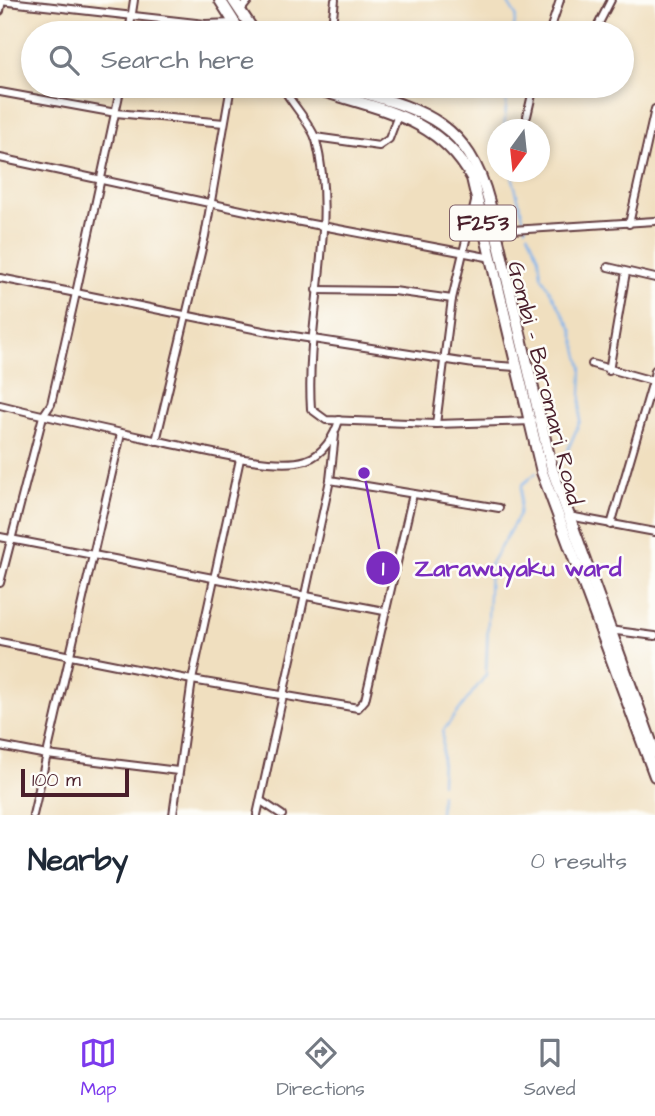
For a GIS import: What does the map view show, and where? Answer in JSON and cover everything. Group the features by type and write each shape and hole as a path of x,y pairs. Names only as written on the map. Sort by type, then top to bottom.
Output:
{"main road":[{"path":"220,0 233,21"},
{"path":"233,0 247,21"},
{"name":"Gombi - Baromari Road","path":"345,98 398,115 431,131 455,151 472,178 516,366 534,421"},
{"name":"Gombi - Baromari Road","path":"379,98 407,107 444,125 457,136 475,160 495,231 534,421 547,471 655,776"},
{"name":"Gombi - Baromari Road","path":"547,471 568,516 654,748"}],"street":[{"path":"131,21 134,0"},
{"path":"240,11 249,0"},
{"path":"332,21 335,0"},
{"path":"554,21 560,0"},
{"path":"600,21 611,0"},
{"path":"0,11 1,1 178,21"},
{"path":"0,92 21,96"},
{"path":"33,98 116,113 224,123"},
{"path":"0,583 3,551 9,539 43,416 51,404 119,98"},
{"path":"156,441 210,202 229,98"},
{"path":"290,98 315,137 323,181 324,225 311,340 310,409 326,420 436,424 534,421"},
{"path":"527,116 531,98"},
{"path":"629,225 655,110"},
{"path":"315,137 379,146 389,139 398,115"},
{"path":"0,158 464,255 492,258"},
{"path":"436,424 452,299 477,197"},
{"path":"495,231 584,224 629,225 655,221"},
{"path":"608,267 655,278"},
{"path":"609,371 626,272"},
{"path":"0,278 311,340 443,360 516,366"},
{"path":"316,290 394,291 452,299"},
{"path":"592,364 609,371 654,381"},
{"path":"611,525 655,370"},
{"path":"0,405 240,459 308,460 335,435"},
{"path":"257,815 330,480 339,420"},
{"path":"33,815 72,656 121,434"},
{"path":"173,815 192,680 240,459"},
{"path":"330,480 499,508"},
{"path":"0,642 192,680 358,708 363,705 382,634 384,611 413,494"},
{"path":"568,516 655,532"},
{"path":"0,537 214,576 384,611"},
{"path":"609,630 655,636"},
{"path":"0,746 47,755 178,771"},
{"path":"261,801 282,815"}],"waterway":[{"path":"506,0 516,16 515,21"},
{"path":"505,119 507,98"},
{"path":"514,182 526,228"},
{"path":"528,233 539,257 541,275 572,329 582,368 580,421 564,459 555,466"},
{"path":"441,783 443,731 486,675 490,565 519,515 522,485 536,473"},
{"path":"440,815 441,794"}],"place":[{"name":"Zarawuyaku ward","path":"364,473"}]}
